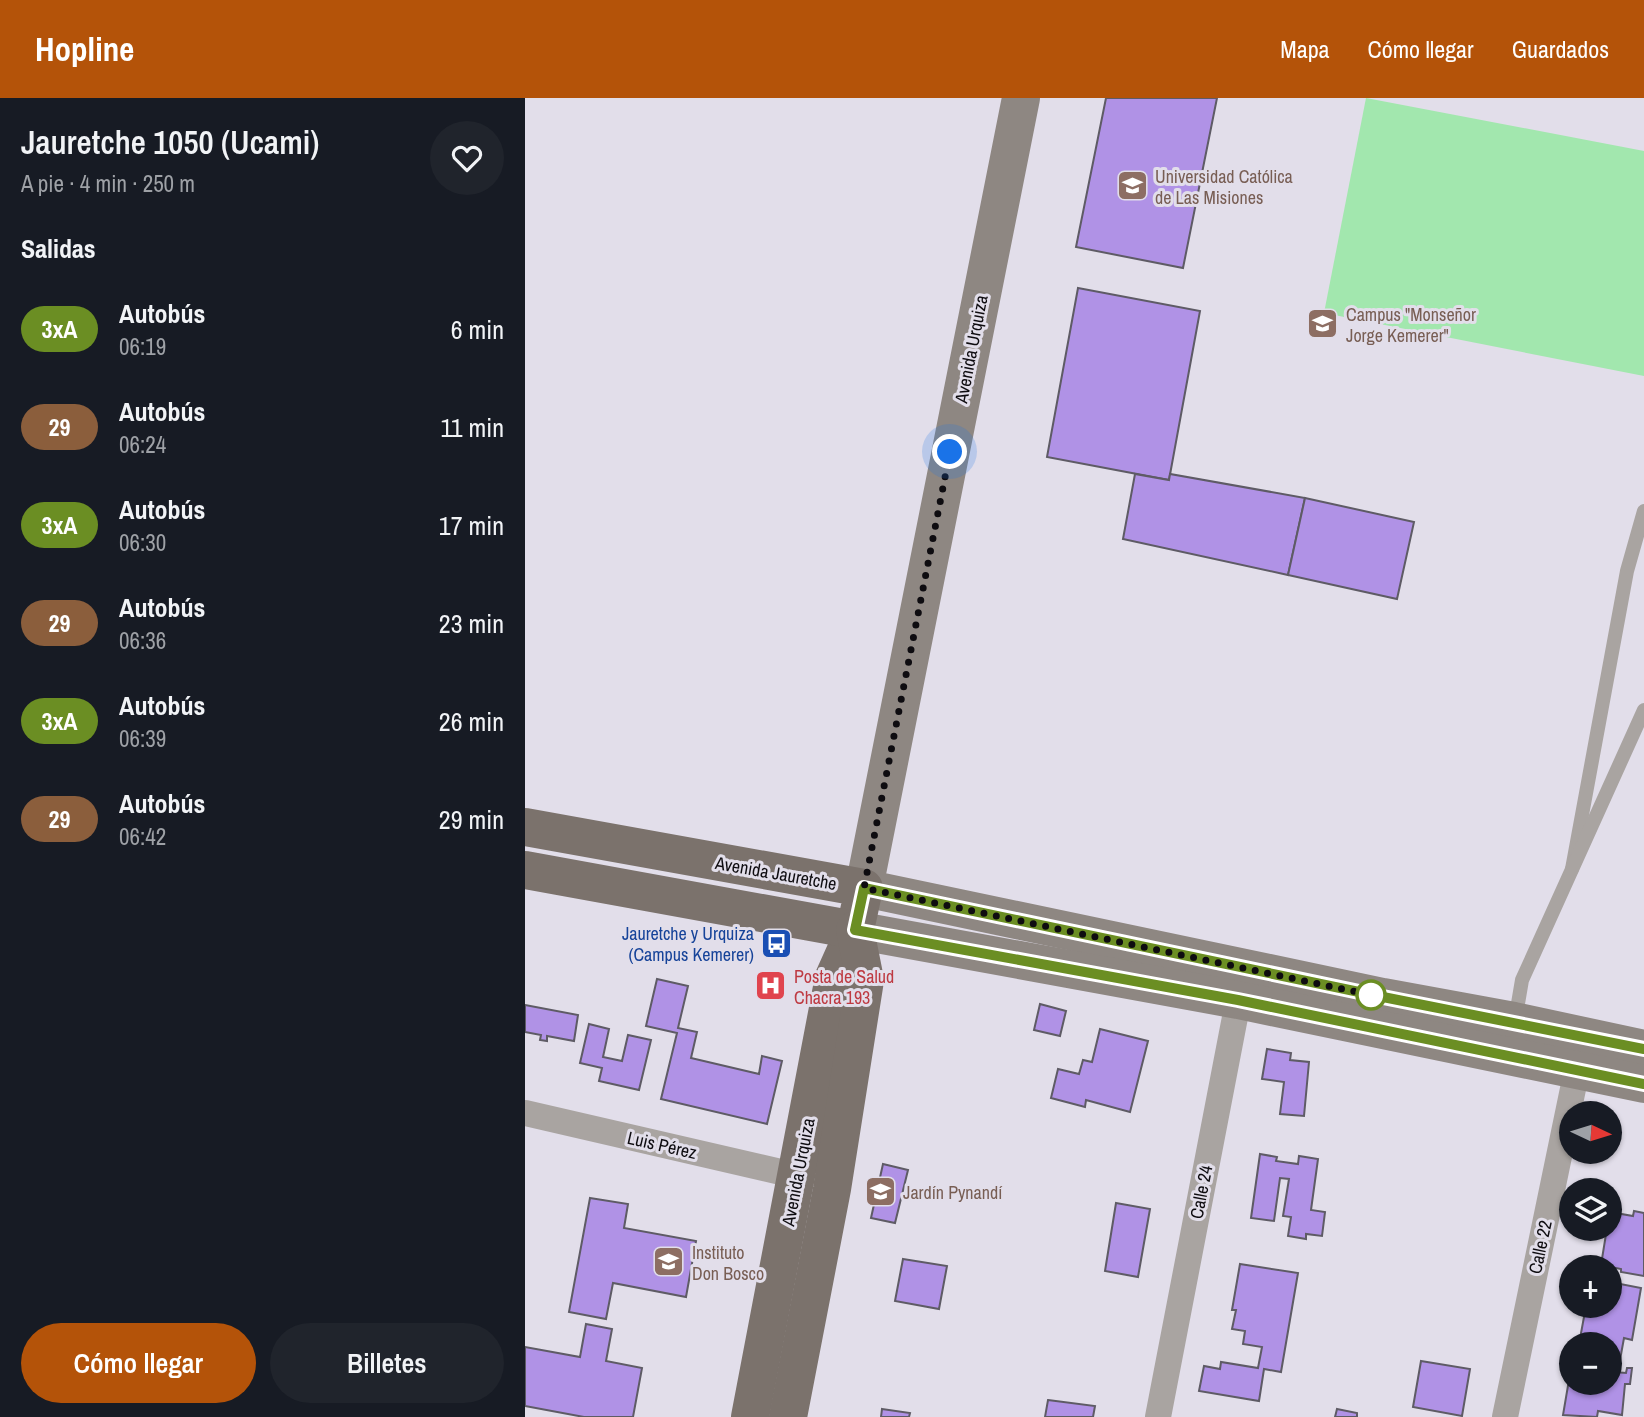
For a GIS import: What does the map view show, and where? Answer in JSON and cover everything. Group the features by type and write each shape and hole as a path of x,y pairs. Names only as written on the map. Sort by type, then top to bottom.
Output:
{"main road":[{"name":"Avenida Urquiza","path":"750,1417 834,977 855,930 864,888 1021,98"},
{"name":"Avenida Jauretche","path":"525,827 864,888 1241,984 1580,1053 1644,1049"},
{"name":"Avenida Jauretche","path":"525,870 855,930 1241,984 1383,997 1514,1021 1644,1084"},
{"name":"Avenida Urquiza","path":"788,1417 831,1189 865,980 855,930"}],"street":[{"name":"Calle 24","path":"1158,1417 1241,984"},
{"name":"Calle 22","path":"1505,1417 1580,1053"},
{"name":"Luis Pérez","path":"525,1113 798,1176"}],"lane":[{"path":"1572,869 1626,571 1644,511"},
{"path":"1514,1021 1522,980 1644,710"}],"green space":[{"path":"1366,98 1644,151 1644,376 1324,313"}],"building":[{"path":"1106,98 1217,98 1183,268 1076,247"},
{"path":"1078,288 1200,311 1169,480 1047,457"},
{"path":"1135,474 1169,480 1170,474 1305,498 1288,575 1123,539"},
{"path":"1305,498 1414,522 1397,599 1288,575"},
{"path":"657,979 688,986 678,1028 697,1032 691,1058 759,1074 762,1056 782,1061 767,1124 661,1099 677,1033 646,1026"},
{"path":"1040,1004 1066,1011 1060,1036 1034,1030"},
{"path":"525,1005 578,1015 574,1041 547,1036 547,1041 540,1040 541,1035 525,1032"},
{"path":"589,1024 609,1029 603,1057 622,1061 628,1035 651,1040 639,1090 599,1081 602,1068 580,1063"},
{"path":"1100,1029 1148,1041 1130,1112 1086,1100 1085,1107 1051,1098 1058,1069 1079,1074 1083,1060 1092,1062"},
{"path":"1267,1049 1291,1053 1290,1060 1309,1062 1304,1116 1280,1114 1284,1082 1262,1079"},
{"path":"1260,1154 1277,1157 1276,1161 1298,1164 1299,1156 1318,1159 1311,1210 1325,1212 1322,1236 1306,1234 1306,1239 1288,1236 1291,1217 1283,1216 1289,1179 1280,1178 1274,1221 1251,1218"},
{"path":"883,1164 908,1170 895,1223 871,1218"},
{"path":"590,1198 628,1204 624,1228 696,1241 686,1297 613,1283 606,1319 569,1312"},
{"path":"1116,1203 1150,1209 1138,1277 1105,1271"},
{"path":"1634,1211 1644,1213 1644,1276 1622,1272 1622,1255 1603,1255 1605,1241 1622,1241 1622,1214 1633,1216"},
{"path":"903,1259 947,1266 939,1309 895,1301"},
{"path":"1240,1264 1298,1273 1281,1372 1264,1369 1259,1401 1199,1391 1204,1366 1220,1369 1221,1362 1258,1368 1262,1347 1243,1344 1245,1331 1232,1329 1236,1310 1232,1310"},
{"path":"1622,1284 1641,1288 1632,1340 1624,1338 1622,1349 1622,1332 1581,1332 1584,1318 1622,1318"},
{"path":"586,1324 612,1329 606,1361 642,1368 633,1417 584,1417 525,1406 525,1347 580,1357"},
{"path":"1421,1361 1470,1369 1462,1416 1413,1407"},
{"path":"1627,1368 1632,1368 1630,1384 1625,1384 1622,1415 1598,1411 1597,1417 1563,1415 1566,1395 1622,1395 1622,1373 1626,1373"},
{"path":"1048,1400 1095,1406 1093,1417 1045,1417"},
{"path":"882,1409 910,1413 909,1417 881,1417"},
{"path":"1337,1409 1357,1413 1357,1417 1335,1417"}],"bus line":[{"name":"3xA","path":"1644,1049 864,888 855,930 1238,1000 1644,1084"}],"place":[{"name":"Universidad Católica de Las Misiones","path":"1132,186"},
{"name":"Campus \"Monseñor Jorge Kemerer\"","path":"1323,324"},
{"name":"Jauretche y Urquiza (Campus Kemerer)","path":"777,943"},
{"name":"Posta de Salud Chacra 193","path":"771,986"},
{"name":"Jardín Pynandí","path":"880,1192"},
{"name":"Instituto Don Bosco","path":"669,1262"}],"route":[{"path":"950,452 864,888 1371,995"}]}
